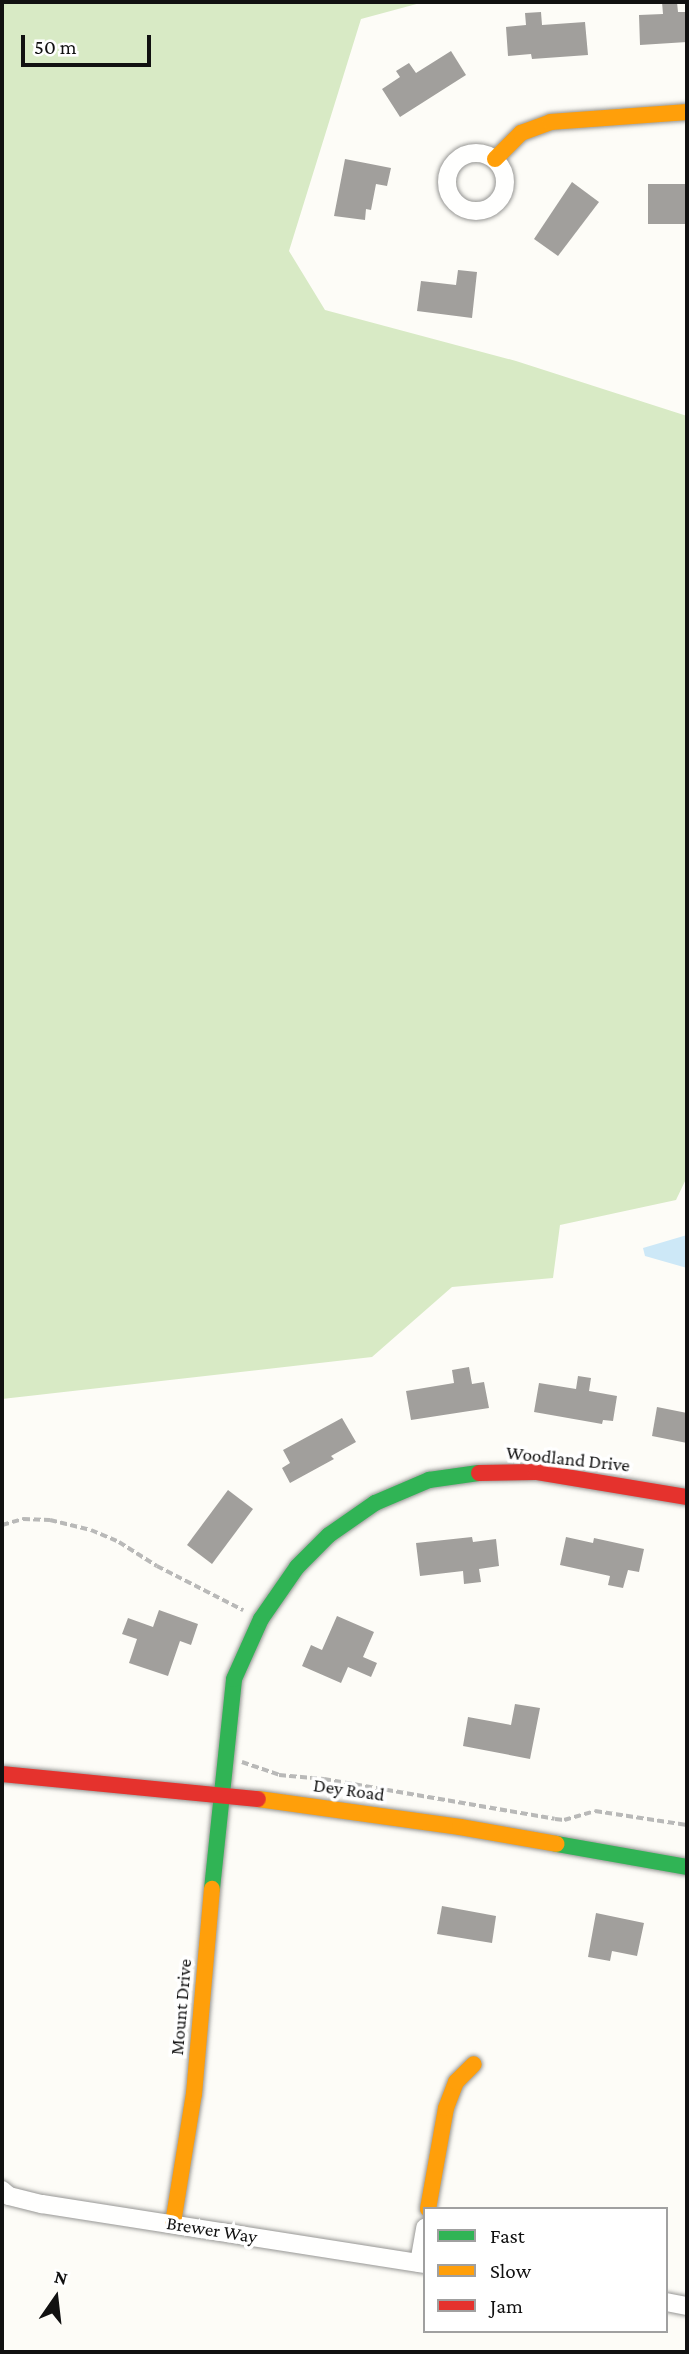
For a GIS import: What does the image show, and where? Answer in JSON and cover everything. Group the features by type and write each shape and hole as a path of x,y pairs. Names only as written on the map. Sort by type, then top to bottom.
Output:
{"street":[{"path":"495,159 522,133 551,122 687,112"},
{"name":"Woodland Drive","path":"220,1794 234,1679 261,1619 297,1567 329,1535 376,1503 429,1480 483,1472 536,1472 687,1497"},
{"name":"Dey Road","path":"2,1774 220,1794 460,1827 687,1867"},
{"name":"Mount Drive","path":"173,2223 194,2094 220,1794"},
{"path":"428,2207 446,2108 456,2082 474,2064"},
{"name":"Brewer Way","path":"2,2190 9,2196 42,2204 422,2263"},
{"path":"668,2302 687,2305"}],"path":[{"path":"2,1525 23,1518 50,1520 91,1530 119,1542 168,1572 261,1619"},
{"path":"225,1757 279,1774 324,1779 555,1819 564,1820 595,1811 687,1825"}],"green space":[{"path":"2,2 424,2 361,19 289,251 325,310 516,361 687,416 687,1177 676,1200 560,1225 553,1278 452,1287 372,1357 2,1399"}],"water":[{"path":"687,1235 687,1268 645,1256 643,1248"}],"building":[{"path":"662,2 677,2 678,12 687,12 687,42 640,45 639,15 663,14"},
{"path":"541,12 542,25 585,22 588,55 532,59 531,54 508,56 506,27 526,25 525,13"},
{"path":"451,51 466,75 400,117 382,89 400,77 396,71 409,63 416,73"},
{"path":"345,159 391,168 387,186 376,184 371,210 366,209 365,220 334,216"},
{"path":"572,182 599,202 558,256 534,239"},
{"path":"648,184 687,184 687,224 648,224"},
{"path":"458,270 477,272 472,318 417,311 421,281 456,285"},
{"path":"469,1367 472,1384 484,1382 489,1408 411,1420 406,1391 454,1383 452,1370"},
{"path":"578,1376 591,1378 589,1391 617,1396 613,1421 603,1420 602,1424 534,1412 539,1383 576,1389"},
{"path":"657,1407 687,1413 687,1443 652,1436"},
{"path":"342,1418 356,1442 331,1456 334,1459 290,1483 282,1468 290,1463 283,1450"},
{"path":"228,1490 253,1509 212,1564 187,1545"},
{"path":"472,1537 473,1542 496,1539 499,1566 479,1569 481,1582 464,1584 463,1571 420,1576 416,1543"},
{"path":"566,1537 593,1543 594,1538 644,1549 639,1572 628,1570 623,1588 608,1585 610,1576 560,1565"},
{"path":"159,1610 198,1624 191,1645 180,1641 168,1676 129,1663 137,1639 122,1634 128,1618 153,1627"},
{"path":"337,1616 374,1632 363,1657 377,1663 371,1677 348,1667 341,1683 302,1666 311,1645 322,1650"},
{"path":"515,1704 540,1708 530,1759 463,1746 468,1717 511,1725"},
{"path":"442,1906 496,1916 492,1943 437,1934"},
{"path":"596,1913 644,1923 637,1956 612,1951 610,1961 588,1957"}],"traffic: fast":[{"path":"212,1889 234,1679 261,1619 297,1567 329,1535 375,1503 429,1480 479,1473"},
{"path":"557,1844 687,1867"}],"traffic: slow":[{"path":"495,159 521,133 551,122 687,112"},
{"path":"258,1799 460,1827 557,1844"},
{"path":"173,2223 194,2094 212,1889"},
{"path":"428,2207 446,2108 456,2082 474,2064"}],"traffic: jam":[{"path":"479,1473 536,1472 687,1497"},
{"path":"2,1774 258,1799"}]}
